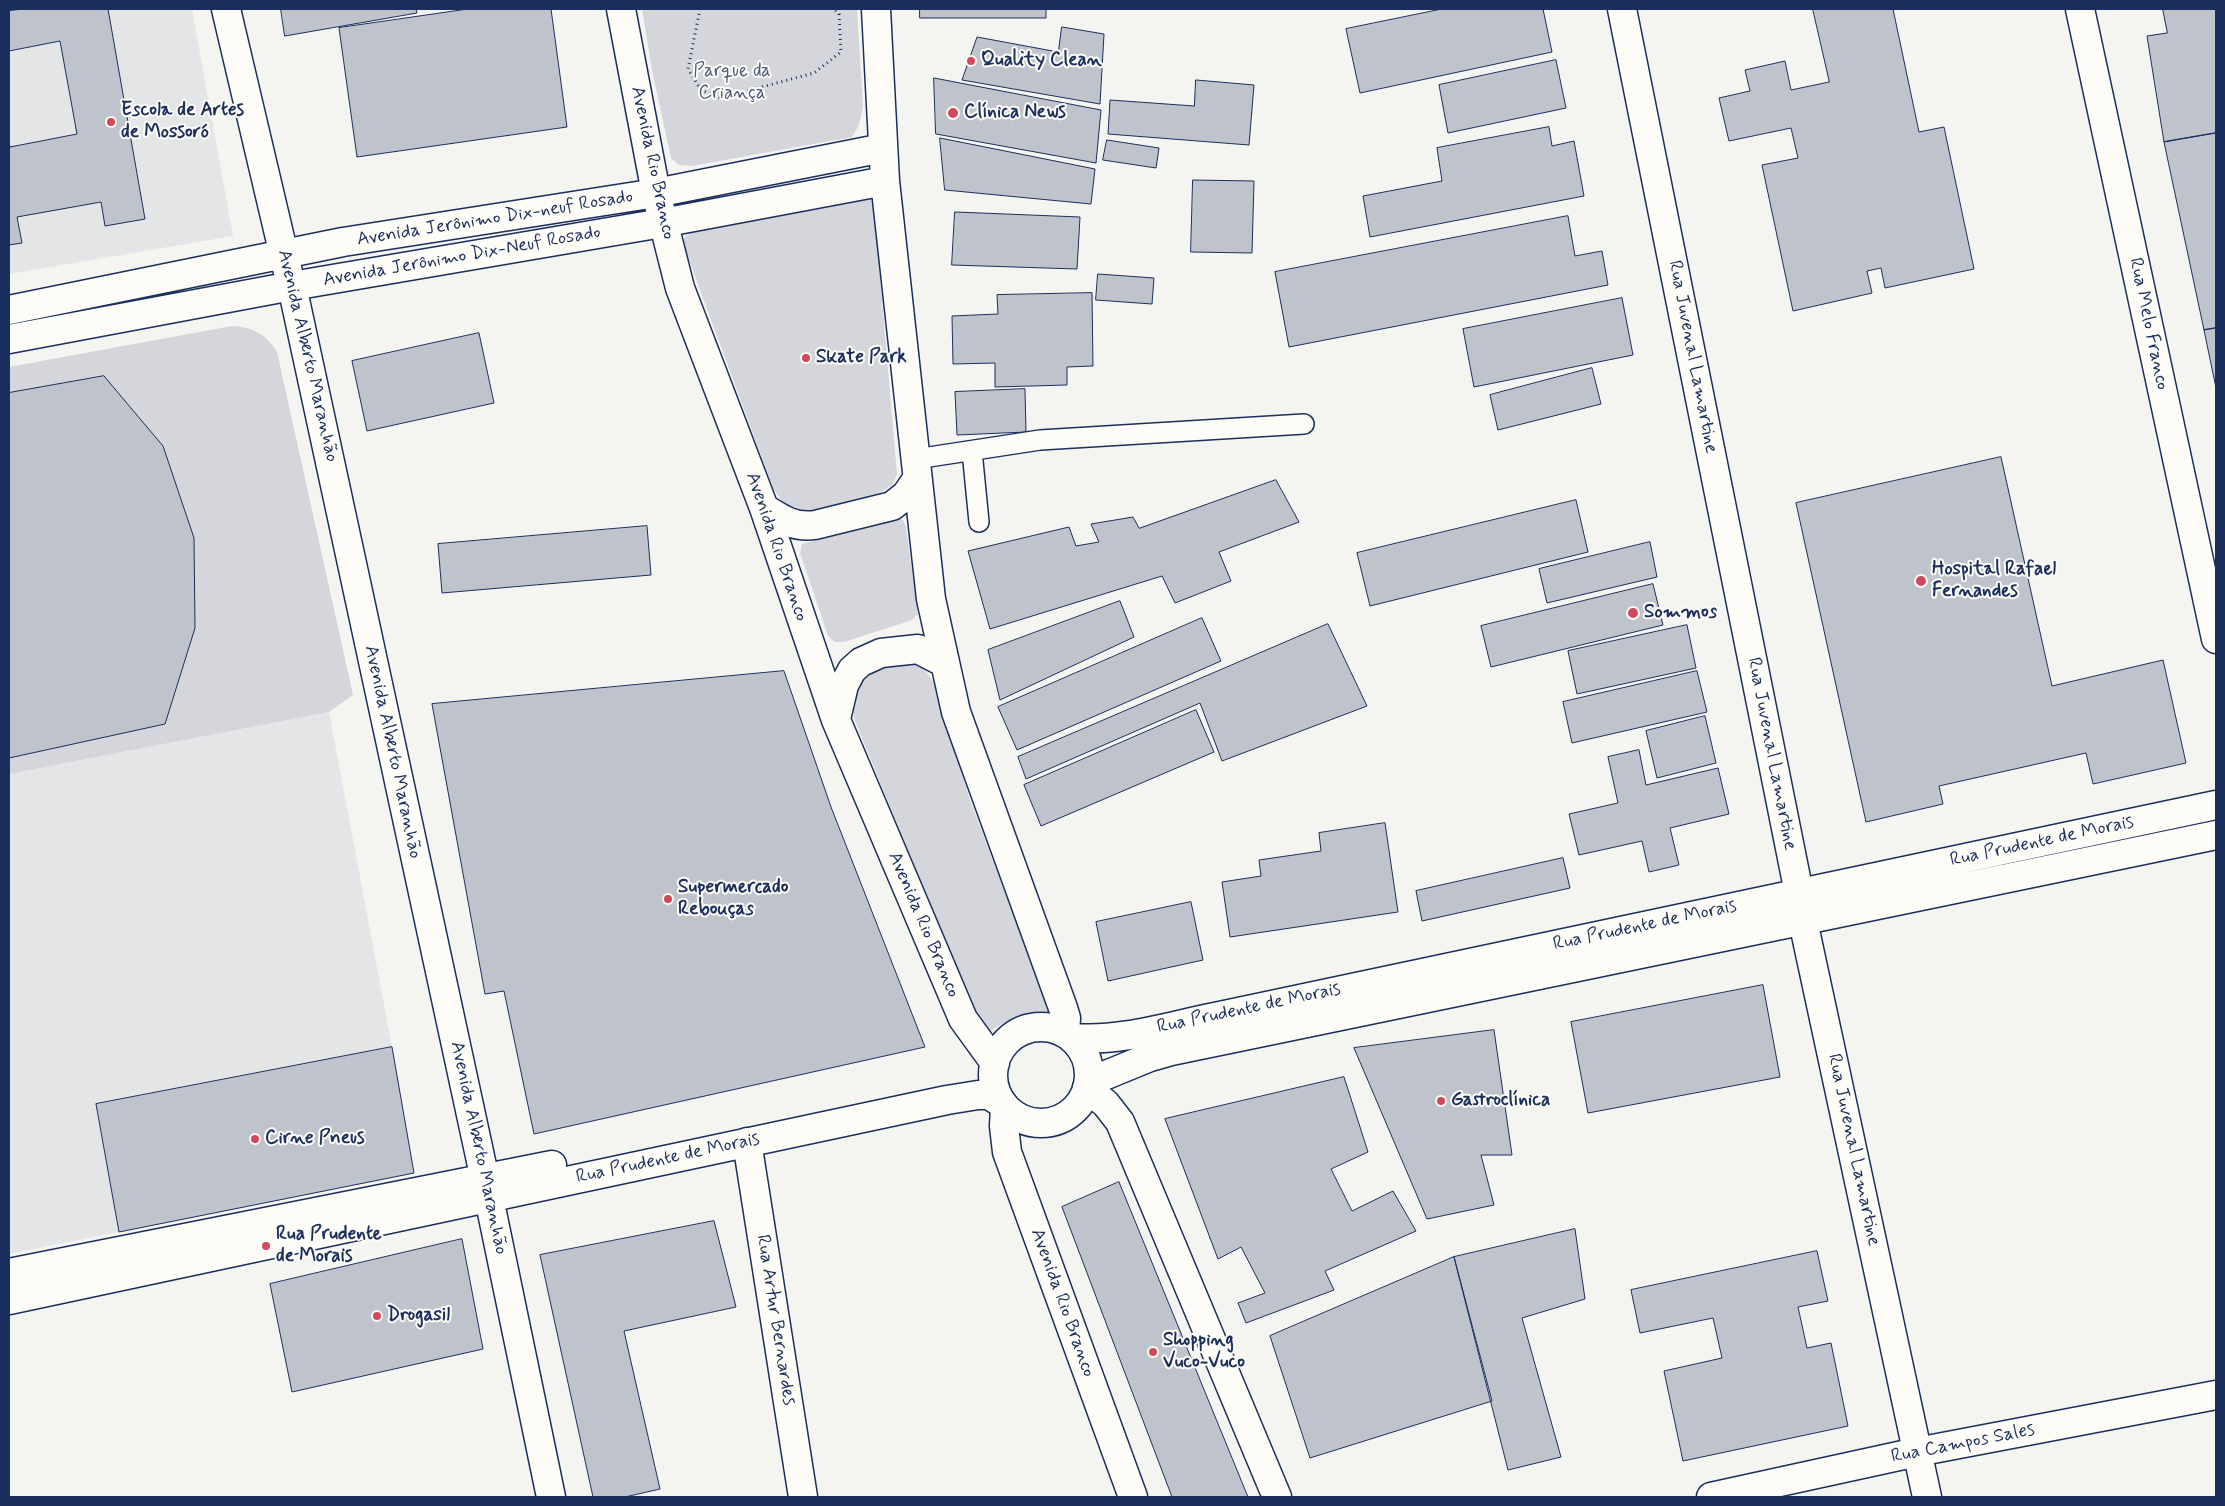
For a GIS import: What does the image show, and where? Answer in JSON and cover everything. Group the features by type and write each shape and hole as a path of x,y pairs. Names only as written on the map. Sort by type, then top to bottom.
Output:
{"main road":[{"name":"Avenida Alberto Maranhão","path":"226,9 292,286 487,1188 551,1497"},
{"name":"Avenida Rio Branco","path":"621,9 662,223 680,288 764,508 836,720 963,1019 994,1068"},
{"path":"876,9 885,181 931,599 956,712 1063,1008 1069,1036"},
{"name":"Rua Juvenal Lamartine","path":"1622,9 1799,893 1803,921 1927,1497"},
{"name":"Rua Melo Franco","path":"2080,9 2216,639"},
{"name":"Avenida Jerônimo Dix-neuf Rosado","path":"284,255 343,242 656,193 882,148"},
{"name":"Avenida Jerônimo Dix-Neuf Rosado","path":"9,339 292,286 662,223 885,181"},
{"path":"9,310 284,255"},
{"path":"764,508 785,522 803,527 892,506 906,495 916,469"},
{"path":"836,720 844,685 852,670 861,662 881,653 918,649 945,663"},
{"name":"Rua Prudente de Morais","path":"1069,1036 1094,1040 1135,1033 2216,805"},
{"name":"Rua Prudente de Morais","path":"1088,1085 1150,1057 1171,1051 2216,835"},
{"path":"1045,1026 1060,1030 1069,1036 1084,1050 1090,1066 1088,1085 1084,1097 1074,1110 1061,1119 1045,1123 1029,1121 1014,1115 1004,1105 995,1089 994,1068 1004,1044 1016,1034 1030,1028 1045,1026"},
{"name":"Rua Prudente de Morais","path":"9,1300 487,1188 976,1080 994,1068"},
{"path":"1088,1085 1120,1122 1277,1497"},
{"name":"Rua Prudente de Morais","path":"9,1273 747,1142 978,1095 989,1095 1004,1105"},
{"name":"Avenida Rio Branco","path":"1004,1105 1007,1152 1133,1497"},
{"name":"Rua Artur Bernardes","path":"747,1142 803,1497"},
{"name":"Rua Campos Sales","path":"1711,1497 1918,1452 2216,1394"}],"lane":[{"path":"916,469 972,450 1040,440 1304,424"},
{"path":"972,450 978,522"}],"path":[{"path":"700,9 688,69 701,90 721,98 814,73 841,52 839,14 834,9"}],"shaded area":[{"name":"Escola de Artes de Mossoró","path":"9,9 192,9 233,236 9,274"},
{"path":"329,712 392,1047 96,1104 119,1232 9,1254 9,774"}],"green space":[{"name":"Parque da Criança","path":"642,9 857,9 863,106 859,125 852,137 692,166 679,165 671,158 652,70"},
{"name":"Skate Park","path":"858,199 870,199 874,206 897,474 891,486 856,502 826,509 800,510 786,505 773,488 682,241 696,229"},
{"path":"232,326 246,328 264,336 277,352 353,695 329,712 9,774 9,367"},
{"path":"898,518 903,520 906,527 918,614 912,620 844,642 835,642 828,636 800,553 802,544"},
{"path":"885,662 912,662 921,665 934,682 970,800 1051,1014 1033,1014 1015,1018 991,1030 984,1036 855,721 850,699 856,679"}],"building":[{"path":"24,9 108,9 145,219 105,226 101,202 17,217 22,243 9,245 9,142 10,147 77,134 60,41 9,51 9,11"},
{"path":"281,9 416,9 417,13 285,36"},
{"path":"468,9 551,9 567,127 357,157 339,28"},
{"path":"920,9 1046,9 1046,18 920,18"},
{"path":"1442,9 1543,9 1552,52 1360,93 1346,29"},
{"path":"1813,9 1893,9 1919,132 1944,127 1974,269 1885,288 1881,268 1867,271 1872,293 1793,311 1762,165 1798,158 1791,128 1729,141 1719,98 1750,91 1745,70 1785,61 1791,90 1829,82"},
{"path":"2163,9 2216,9 2216,133 2164,142 2147,36 2167,33"},
{"path":"1062,27 1104,34 1100,104 962,80 977,37 1058,52"},
{"path":"1556,60 1566,108 1448,133 1439,85"},
{"path":"934,78 1101,110 1096,163 936,134"},
{"path":"1196,80 1254,85 1249,145 1108,134 1110,100 1194,106"},
{"path":"1549,127 1552,146 1574,141 1584,196 1370,237 1363,196 1442,181 1437,148"},
{"path":"2216,133 2216,328 2204,330 2164,142"},
{"path":"940,138 1095,169 1091,204 945,190"},
{"path":"1107,140 1159,148 1156,168 1103,160"},
{"path":"1193,180 1254,181 1252,253 1191,252"},
{"path":"955,212 1080,217 1077,269 952,265"},
{"path":"1568,216 1575,256 1602,251 1608,285 1289,347 1275,272"},
{"path":"1098,274 1154,278 1152,304 1096,300"},
{"path":"1092,293 1093,366 1067,367 1067,385 995,387 995,363 953,364 952,316 998,314 997,295"},
{"path":"1622,298 1633,355 1474,387 1463,329"},
{"path":"2216,328 2216,388 2204,330"},
{"path":"479,333 494,403 367,431 352,361"},
{"path":"1592,368 1601,404 1498,430 1490,395"},
{"path":"104,376 163,446 194,538 195,628 165,724 9,758 9,393"},
{"path":"1025,389 1026,432 957,435 955,392"},
{"name":"Hospital Rafael Fernandes","path":"2001,457 2052,686 2163,660 2186,763 2093,784 2086,753 1939,786 1943,804 1866,822 1796,503"},
{"path":"1276,480 1299,522 1219,552 1231,581 1175,603 1162,576 990,629 968,551 1069,527 1076,546 1099,542 1091,524 1133,517 1139,528"},
{"path":"1576,500 1588,552 1370,606 1357,553"},
{"path":"647,526 651,575 442,593 438,544"},
{"path":"1650,542 1657,577 1547,603 1539,569"},
{"path":"1653,584 1663,625 1491,667 1481,626"},
{"path":"1120,601 1134,637 1000,700 988,650"},
{"path":"1202,618 1221,661 1017,750 998,707"},
{"path":"1328,624 1367,706 1222,761 1200,703 1026,779 1018,757"},
{"path":"1687,625 1696,668 1577,694 1568,651"},
{"name":"Supermercado Rebouças","path":"784,671 831,807 925,1047 534,1134 504,991 485,994 432,704"},
{"path":"1697,671 1707,712 1572,743 1563,702"},
{"path":"1196,710 1214,752 1041,826 1024,785"},
{"path":"1705,716 1716,763 1657,778 1646,731"},
{"path":"1639,750 1646,785 1718,768 1729,814 1670,828 1679,865 1649,872 1642,841 1579,855 1569,814 1618,803 1608,757"},
{"path":"1385,823 1398,912 1230,937 1222,882 1261,876 1259,860 1321,851 1319,833"},
{"path":"1563,858 1570,888 1422,921 1416,891"},
{"path":"1191,902 1203,960 1108,981 1096,922"},
{"path":"1763,985 1780,1077 1588,1113 1571,1022"},
{"name":"Gastroclínica","path":"1494,1030 1512,1155 1481,1155 1494,1205 1427,1219 1354,1048"},
{"name":"Cirne Pneus","path":"392,1047 414,1173 119,1232 96,1104"},
{"path":"1344,1077 1368,1152 1331,1169 1352,1211 1393,1191 1416,1231 1325,1271 1334,1290 1246,1323 1238,1303 1265,1293 1241,1247 1218,1259 1165,1119"},
{"name":"Shopping Vuco-Vuco","path":"1119,1182 1248,1497 1172,1497 1062,1207"},
{"path":"714,1221 736,1307 624,1331 660,1489 625,1497 593,1497 540,1255"},
{"path":"1575,1229 1585,1299 1522,1318 1561,1457 1508,1470 1454,1257"},
{"name":"Drogasil","path":"462,1239 483,1349 292,1392 270,1284"},
{"path":"1817,1251 1828,1301 1798,1307 1807,1348 1831,1343 1848,1426 1683,1461 1664,1371 1722,1358 1713,1318 1640,1333 1631,1290"},
{"path":"1454,1257 1492,1401 1310,1458 1270,1336"}],"place":[{"name":"Quality Clean","path":"971,61"},
{"name":"Clínica News","path":"953,113"},
{"name":"Escola de Artes de Mossoró","path":"111,122"},
{"name":"Skate Park","path":"806,358"},
{"name":"Hospital Rafael Fernandes","path":"1921,581"},
{"name":"Sommos","path":"1633,613"},
{"name":"Supermercado Rebouças","path":"668,899"},
{"name":"Gastroclínica","path":"1441,1101"},
{"name":"Cirne Pneus","path":"255,1139"},
{"name":"Rua Prudente de Morais","path":"266,1246"},
{"name":"Drogasil","path":"377,1316"},
{"name":"Shopping Vuco-Vuco","path":"1153,1352"}]}
